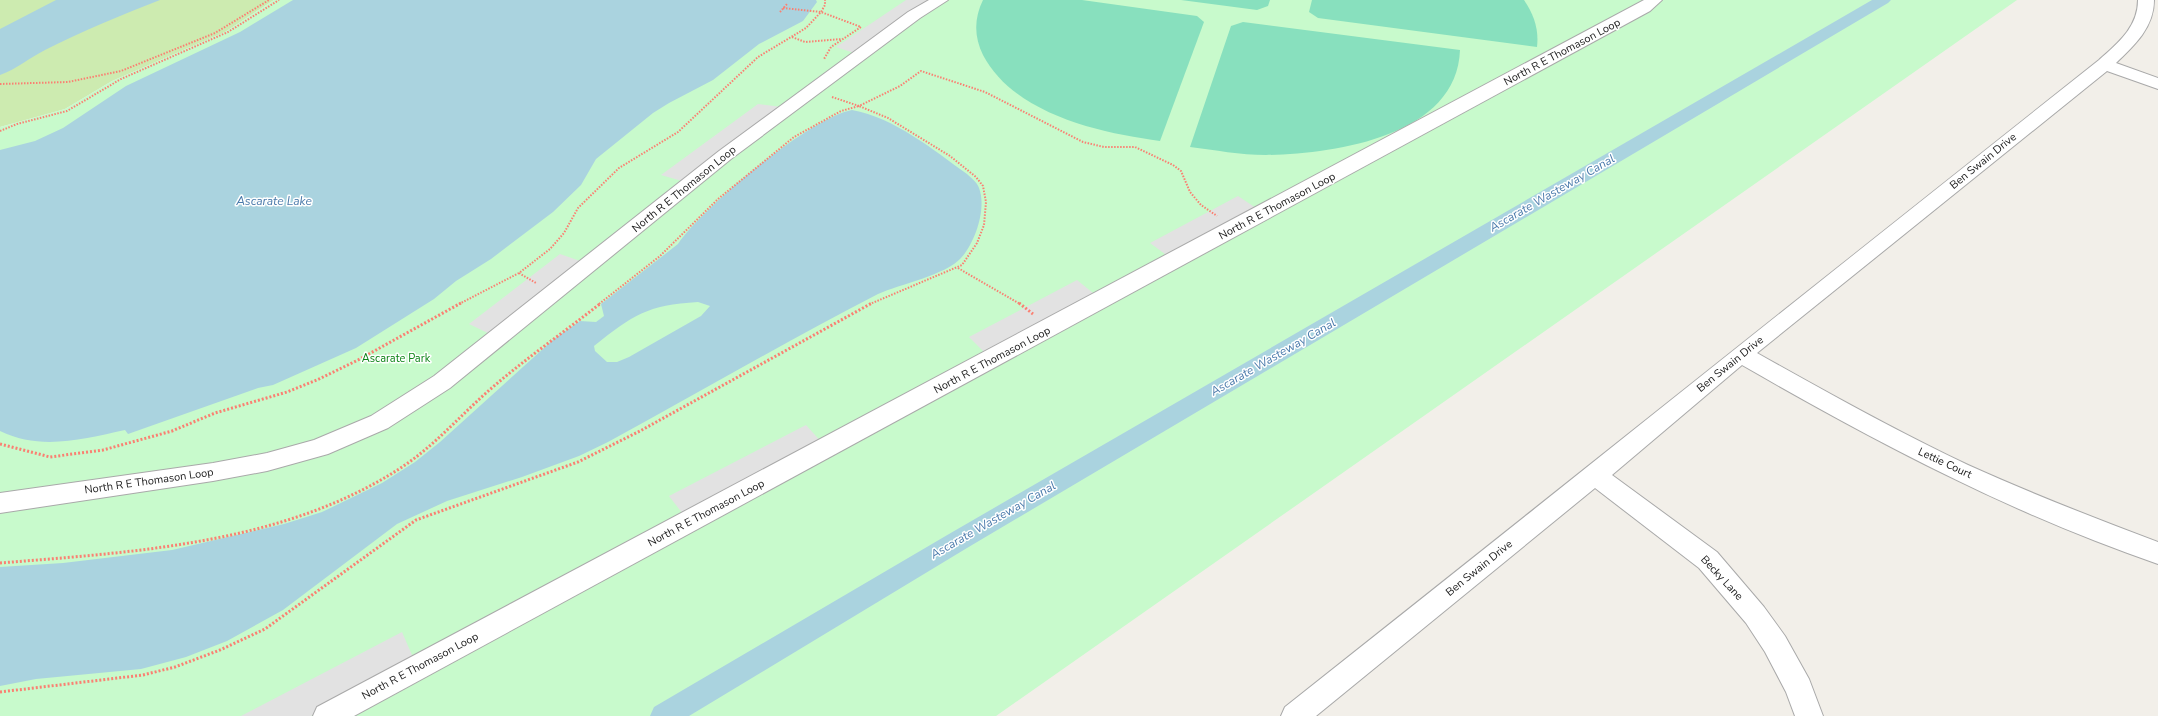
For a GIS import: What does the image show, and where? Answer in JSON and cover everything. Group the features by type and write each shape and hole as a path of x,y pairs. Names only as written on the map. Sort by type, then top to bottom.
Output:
{"street":[{"name":"North R E Thomason Loop","path":"0,503 221,471 284,457 337,441 370,428 405,408 442,382 724,155 914,15 940,0"},
{"name":"North R E Thomason Loop","path":"327,716 1235,229 1644,8 1654,0"},
{"name":"Ben Swain Drive","path":"1295,716 1595,475 1741,354 2105,64 2130,40 2136,31 2144,18 2146,0"},
{"path":"2105,64 2158,84"},
{"name":"Lettie Court","path":"1741,354 1857,420 1933,459 2029,502 2158,553"},
{"name":"Becky Lane","path":"1595,475 1708,560 1755,615 1775,644 1799,688 1810,716"}],"path":[{"path":"0,84 68,82 121,71 215,33 269,0"},
{"path":"0,131 17,124 67,111 121,79 228,32 279,0"},
{"path":"0,444 50,457 103,450 172,431 215,413 287,392 317,380 358,360 441,313 519,273 537,261 564,233 578,208 619,168 678,132 749,64 806,28 821,12 825,5 825,0"},
{"path":"780,12 787,4"},
{"path":"783,8 821,12"},
{"path":"792,37 805,42 835,38 842,40"},
{"path":"921,71 985,92 1083,142 1104,147 1135,147 1173,165 1181,171 1190,192 1201,205 1235,229"},
{"path":"0,692 143,675 175,667 220,650 265,629 416,520 578,462 640,431 878,300 958,268 968,258 984,225 986,202 983,186 976,177 950,156 888,118 859,106"},
{"path":"958,268 1026,307 1050,328"},
{"path":"519,273 528,279"}],"green space":[{"path":"0,0 274,0 225,32 112,81 65,109 0,127"},
{"name":"Ascarate Park","path":"274,0 2017,0 996,716 0,716 0,127 65,109 112,81 225,32"},
{"path":"983,0 1082,0 1197,16 1204,22 1160,141 1085,126 1060,117 1037,106 1015,92 997,75 980,48 976,28 978,14"},
{"path":"1181,0 1270,0 1268,6 1257,10"},
{"path":"1312,0 1524,0 1531,11 1535,22 1537,47 1318,18 1309,12"},
{"path":"1243,22 1460,50 1454,79 1438,103 1415,121 1387,135 1356,144 1293,154 1247,154 1190,147 1231,26"}],"shaded area":[{"path":"906,0 932,0 854,53 836,47"},
{"path":"758,104 782,107 682,181 661,175"},
{"path":"1238,196 1259,210 1169,257 1150,243"},
{"path":"560,254 583,262 494,336 469,324"},
{"path":"1077,280 1098,297 988,356 969,337"},
{"path":"806,425 824,445 686,518 669,496"},
{"path":"402,632 415,662 311,716 241,716"}],"water":[{"path":"56,0 160,0 116,17 74,36 0,75 0,29"},
{"name":"Ascarate Lake","path":"293,0 816,0 817,2 803,21 759,44 713,80 653,113 596,159 581,185 553,212 491,259 456,281 434,299 356,348 273,385 258,388 128,434 125,430 78,440 46,442 31,441 0,431 0,150 35,141 63,128 126,86 240,32"},
{"path":"852,110 883,120 898,127 927,145 967,174 975,182 979,188 981,196 981,215 971,244 961,258 954,264 934,274 878,294 608,442 579,456 522,477 447,501 397,524 283,610 227,641 186,657 141,669 36,679 0,686 0,567 63,563 172,550 284,524 322,512 382,483 415,462 440,442 554,339 580,321 596,322 604,316 601,304 678,244 691,228 733,187 785,146 810,129 833,117","holes":["698,302 710,306 701,316 629,357 617,362 607,362 595,351 594,346 620,326 653,309 680,303"]}],"waterway":[{"name":"Ascarate Wasteway Canal","path":"664,716 958,541 1883,0"}]}
